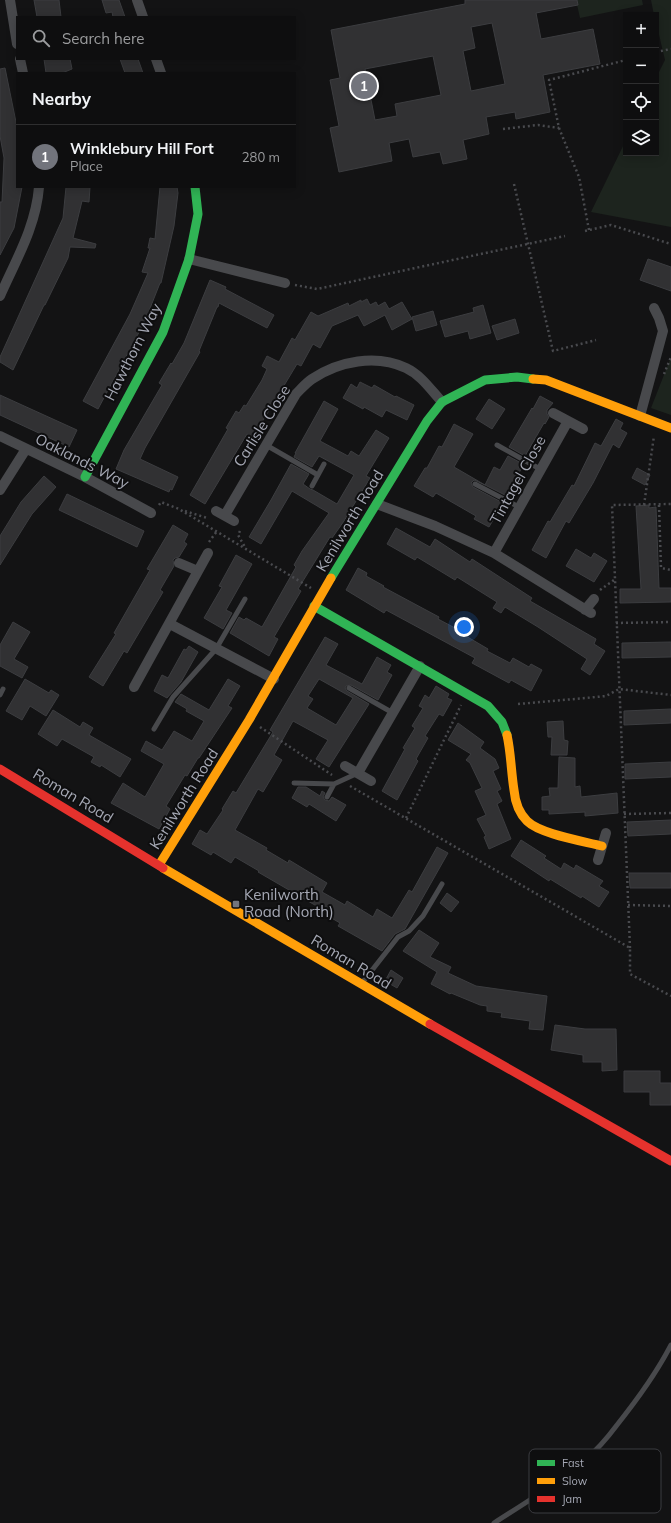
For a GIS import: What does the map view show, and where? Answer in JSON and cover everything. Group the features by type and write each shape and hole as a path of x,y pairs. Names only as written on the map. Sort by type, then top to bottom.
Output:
{"street":[{"path":"10,0 16,38"},
{"path":"138,0 143,16"},
{"path":"20,60 23,72"},
{"path":"156,60 161,72"},
{"path":"0,296 29,233 38,204 39,188"},
{"name":"Hawthorn Way","path":"85,477 163,332 182,283 189,259 198,214 195,188"},
{"path":"189,259 285,283"},
{"path":"640,416 663,332 654,308"},
{"name":"Carlisle Close","path":"221,513 266,445 296,394 311,379 332,368 350,363 367,361 387,362 407,369 421,379 442,402"},
{"name":"Kenilworth Road","path":"159,865 274,679 314,606 427,421 442,402 485,380 517,377 546,380 671,428"},
{"path":"553,413 583,429"},
{"name":"Tintagel Close","path":"494,553 568,421"},
{"name":"Oaklands Way","path":"0,436 85,477 151,513"},
{"path":"0,490 26,449"},
{"path":"377,504 435,526 494,553 588,612 594,599"},
{"path":"221,513 234,521"},
{"path":"134,687 208,553"},
{"path":"179,563 198,571"},
{"path":"314,606 488,706 499,717 507,732 513,788 519,808 527,821 539,828 602,846"},
{"path":"170,624 274,679"},
{"path":"358,773 420,666"},
{"path":"345,766 371,781"},
{"name":"Roman Road","path":"0,769 361,984 671,1161"},
{"path":"598,860 606,833"}],"lane":[{"path":"266,445 318,475"},
{"path":"497,445 540,469"},
{"path":"312,486 324,464"},
{"path":"475,484 519,507"},
{"path":"154,729 173,697 216,649 245,599"},
{"path":"349,688 393,713"},
{"path":"0,695 3,689"},
{"path":"294,783 334,784 358,773"},
{"path":"327,797 334,784"},
{"path":"361,984 398,937 409,930 423,916 442,884"},
{"path":"597,1449 636,1402 671,1345"},
{"path":"494,1523 529,1501"}],"path":[{"path":"659,51 671,49"},
{"path":"590,230 579,177 559,128 549,80 623,61"},
{"path":"504,129 538,125 559,128"},
{"path":"514,184 553,351 596,340"},
{"path":"585,231 611,225 671,244"},
{"path":"285,283 317,289 565,236"},
{"path":"644,505 656,422"},
{"path":"161,502 208,518 211,511 221,513"},
{"path":"671,504 612,505 630,974 671,996"},
{"path":"659,505 660,568 671,570"},
{"path":"179,509 245,547 313,590"},
{"path":"234,521 243,525 238,535 245,547"},
{"path":"594,599 598,592 614,580"},
{"path":"616,623 671,622"},
{"path":"518,704 606,696 619,689 671,694"},
{"path":"406,818 463,702"},
{"path":"249,720 341,780 630,948"},
{"path":"624,814 671,813"},
{"path":"628,904 671,906"}],"shaded area":[{"path":"576,0 642,0 643,5 580,18"},
{"path":"651,0 671,0 671,227 591,212 623,146 623,156 659,156 659,72 665,60 659,35 659,12 653,12"},
{"path":"671,357 671,415 651,408"}],"building":[{"path":"34,0 59,0 61,16 37,16"},
{"path":"102,0 119,0 125,16 113,16 112,12 106,13"},
{"path":"465,0 577,0 578,5 536,13 541,39 593,29 600,64 543,75 550,112 516,119 515,112 486,117 489,134 463,140 467,159 443,164 440,152 413,157 409,139 389,143 392,161 339,172 330,128 339,126 330,80 340,78 331,30 465,4","holes":["492,23 505,84 471,91 463,51 475,48 471,27","433,56 441,95 395,104 397,116 375,120 365,69"]},
{"path":"44,60 70,60 72,69 64,72 46,72"},
{"path":"120,60 138,60 143,72 125,72"},
{"path":"5,68 16,122 16,188 22,188 14,228 0,255 0,202 2,202 4,158 0,136 0,69"},
{"path":"66,188 90,188 89,202 82,201 73,238 96,244 95,248 70,247 68,258 13,370 0,362 0,357 63,218"},
{"path":"160,188 177,188 178,193 174,226 161,283 145,321 98,409 83,401 130,314 148,273 142,272 150,248 148,248 150,238 155,239"},
{"path":"648,259 671,267 671,291 640,280"},
{"path":"210,280 226,287 225,289 274,315 267,328 219,303 199,351 200,352 140,459 178,477 172,490 170,489 169,492 116,469 124,450 162,385 159,383 184,343"},
{"path":"367,299 370,305 376,302 378,306 385,302 389,309 402,302 412,319 392,330 385,315 364,326 358,315 332,326 320,348 313,344 301,366 297,364 253,437 247,434 205,504 190,495 228,429 226,428 236,411 239,413 244,405 246,406 262,380 267,369 262,366 267,356 279,362 292,338 295,340 311,312 318,316 348,303 349,306 361,300 361,302"},
{"path":"483,305 491,333 470,339 468,331 445,337 440,321 474,312 473,308"},
{"path":"433,311 437,325 416,331 412,317"},
{"path":"515,319 519,333 497,340 492,326"},
{"path":"360,382 372,388 374,385 395,397 396,396 414,405 407,420 386,410 382,417 343,398 351,384 357,388"},
{"path":"0,395 77,430 69,447 0,415"},
{"path":"540,396 553,403 547,410 549,417 525,456 509,447"},
{"path":"489,399 505,409 492,429 476,419"},
{"path":"324,401 338,409 320,441 348,456 351,451 359,456 376,430 389,438 366,476 370,478 344,521 332,538 330,537 298,589 301,591 274,637 278,639 269,656 230,633 239,617 244,620 246,618 262,627 296,567 294,565 302,551 329,513 292,491 261,544 249,537 291,464 309,474 303,484 337,504 354,475 319,456 312,467 294,457"},
{"path":"616,419 623,423 620,429 627,433 619,448 613,444 593,483 569,523 566,521 546,558 532,550 548,521 550,522 572,485 574,486 595,443 601,446"},
{"path":"454,424 473,434 454,467 485,485 474,480 471,483 473,487 503,503 489,527 474,519 476,516 436,493 433,497 414,486 425,468 427,468 439,446 442,447"},
{"path":"508,456 521,463 518,467 521,469 507,496 485,485 494,467 500,470"},
{"path":"637,468 650,475 645,485 632,478"},
{"path":"44,476 56,487 32,514 0,565 0,536 21,502"},
{"path":"67,494 144,531 137,547 59,510"},
{"path":"649,505 649,508 656,507 659,588 671,588 671,602 620,603 620,589 641,589 636,506"},
{"path":"173,525 188,534 184,542 187,544 179,557 173,560 174,566 160,590 163,592 127,653 124,651 103,686 89,677 116,634 114,633 150,570 147,569"},
{"path":"396,528 430,547 435,539 470,562 472,559 532,598 530,601 596,639 594,644 605,651 590,675 581,669 587,659 538,627 505,607 501,613 493,608 497,602 457,577 455,580 417,557 415,560 387,544"},
{"path":"576,549 591,558 594,553 607,561 594,582 566,566"},
{"path":"236,555 252,564 226,610 232,613 223,629 204,618 222,587 219,586"},
{"path":"358,568 367,573 366,576 384,586 383,587 439,617 438,619 488,649 487,651 510,663 513,658 529,667 531,664 542,670 531,691 511,680 509,683 472,663 475,658 386,610 384,613 346,590"},
{"path":"13,622 30,632 14,659 28,667 22,678 0,666 0,645"},
{"path":"325,637 338,644 326,665 362,684 377,657 391,665 387,672 392,675 378,700 351,685 346,686 345,688 347,691 369,704 329,767 316,759 328,740 293,721 274,755 282,760 263,792 258,789 235,830 267,848 266,850 288,863 289,860 327,883 322,892 345,905 347,901 373,917 377,909 392,918 409,890 412,892 437,847 448,853 405,929 395,934 382,951 338,926 340,923 318,910 320,908 235,857 231,863 213,852 211,855 192,844 200,830 207,834 223,810 222,809 233,791 236,793 273,732 270,730","holes":["319,679 353,698 336,725 307,708 313,699 308,696"]},
{"path":"671,642 671,657 622,658 622,643"},
{"path":"189,646 198,652 181,682 167,698 154,691 162,675 168,678 184,649 186,650"},
{"path":"25,679 49,693 51,690 59,695 46,716 30,706 22,720 6,711"},
{"path":"228,679 240,686 228,706 232,708 187,776 185,775 166,806 170,809 159,829 111,803 123,783 145,797 164,764 141,751 146,741 162,750 174,731 192,741 204,721 186,711 187,709 175,702 181,694 209,710"},
{"path":"436,686 449,694 447,698 452,700 443,716 439,714 425,736 428,738 416,759 418,761 397,800 382,791 405,749 403,748 415,728 412,726 423,708 419,706 425,695 429,698"},
{"path":"671,709 671,723 624,725 624,711"},
{"path":"53,710 80,727 83,722 93,728 89,735 131,759 120,777 101,765 100,767 91,762 94,757 62,739 57,746 38,734"},
{"path":"563,721 564,740 568,741 567,755 551,755 552,737 548,737 547,722"},
{"path":"458,723 484,742 480,748 495,759 499,768 493,771 501,789 497,791 502,801 497,804 511,839 489,849 484,837 486,836 477,819 486,815 475,791 482,788 470,763 466,760 471,754 448,740"},
{"path":"559,757 575,758 575,787 580,786 581,797 617,793 618,813 585,816 585,812 549,814 549,810 542,810 542,797 550,796 549,788 558,788"},
{"path":"671,762 671,777 625,779 625,764"},
{"path":"298,787 306,787 320,796 322,791 325,793 323,797 325,800 329,801 332,797 346,805 336,821 309,804 307,807 292,798"},
{"path":"671,820 671,834 628,836 627,822"},
{"path":"521,840 546,856 544,858 561,869 564,863 574,869 576,865 603,881 599,886 609,892 599,907 550,879 549,881 511,856"},
{"path":"629,873 671,873 671,888 630,888"},
{"path":"447,893 459,902 451,912 440,903"},
{"path":"419,930 439,943 430,957 451,967 448,973 476,986 547,996 543,1030 529,1029 530,1021 501,1017 502,1013 487,1011 487,1006 480,1005 451,993 450,994 431,984 437,972 403,951"},
{"path":"391,970 403,978 397,988 385,981"},
{"path":"555,1025 585,1029 616,1029 617,1070 602,1071 602,1062 583,1062 583,1055 551,1050"},
{"path":"624,1071 660,1071 660,1083 671,1083 671,1105 650,1105 650,1092 624,1092"}],"traffic: fast":[{"path":"85,477 163,332 189,259 198,214 195,188"},
{"path":"331,578 427,421 442,402 485,380 517,377 533,379"},
{"path":"314,606 488,706 502,722 507,735"}],"traffic: slow":[{"path":"533,379 546,380 671,428"},
{"path":"159,865 249,720 331,578"},
{"path":"507,735 515,798 524,818 533,826 542,830 602,846"},
{"path":"163,868 430,1024"}],"traffic: jam":[{"path":"0,769 163,868"},
{"path":"430,1024 671,1161"}],"place":[{"name":"Winklebury Hill Fort","path":"364,86"},
{"name":"Kenilworth Road (North)","path":"236,904"}]}
